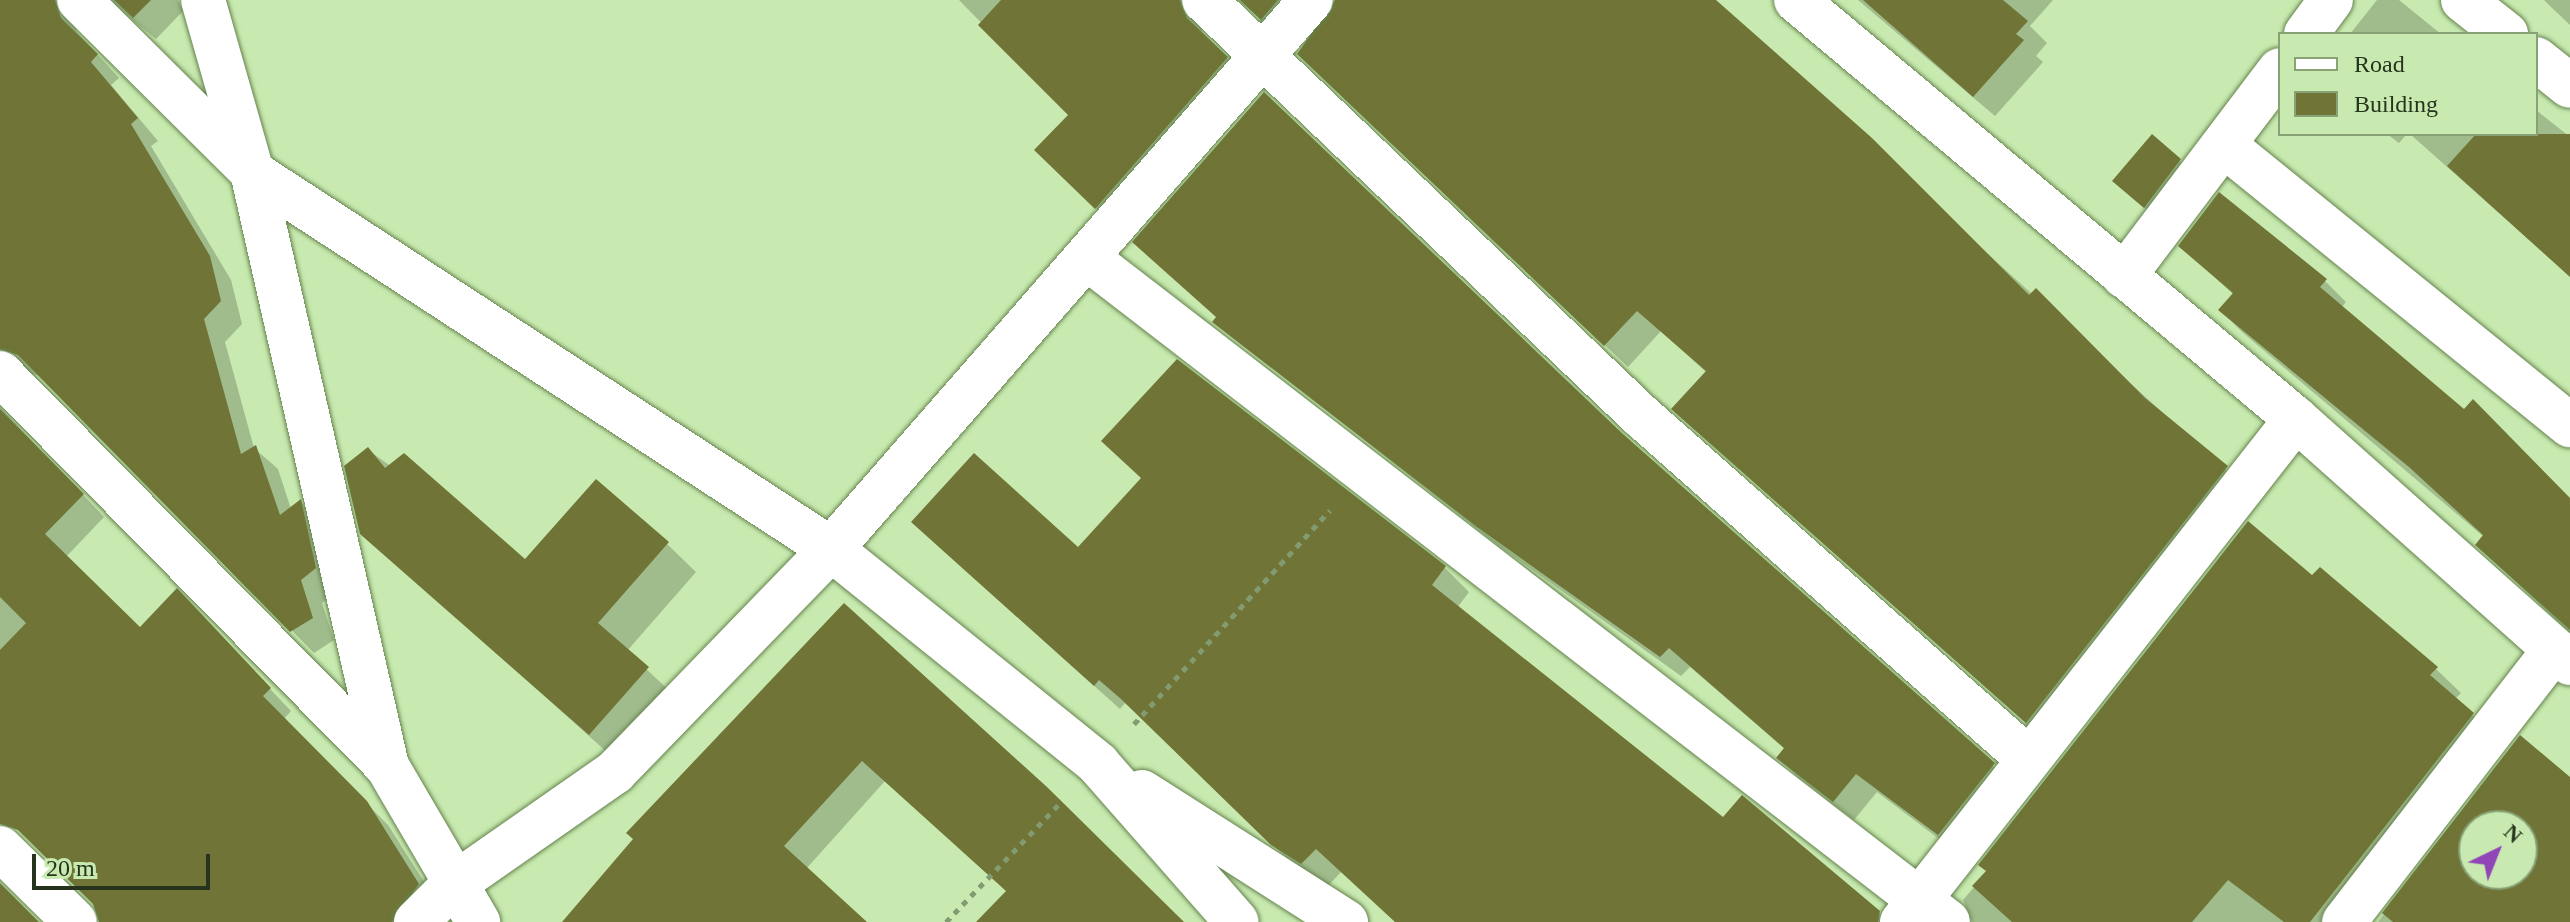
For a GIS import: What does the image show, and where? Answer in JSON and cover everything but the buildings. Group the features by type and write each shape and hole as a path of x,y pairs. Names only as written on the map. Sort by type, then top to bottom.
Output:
{"street":[{"path":"79,0 252,172 831,549 1098,764 1346,922"},
{"path":"203,0 252,172 387,766"},
{"path":"1204,0 1261,59 1640,415 2026,757"},
{"path":"416,922 453,885 615,772 831,549 1091,261 1311,0"},
{"path":"1796,0 2296,419 2562,657 2344,922"},
{"path":"2307,32 2331,0"},
{"path":"2463,0 2503,32"},
{"path":"2538,61 2570,86"},
{"path":"2124,276 2278,73"},
{"path":"2225,146 2570,425"},
{"path":"1091,261 1923,915 2026,757 2296,419"},
{"path":"0,373 387,766 453,885 478,922"},
{"path":"1098,764 1237,922"},
{"path":"0,848 75,922"}],"path":[{"path":"946,922 1098,764 1364,473"}]}
